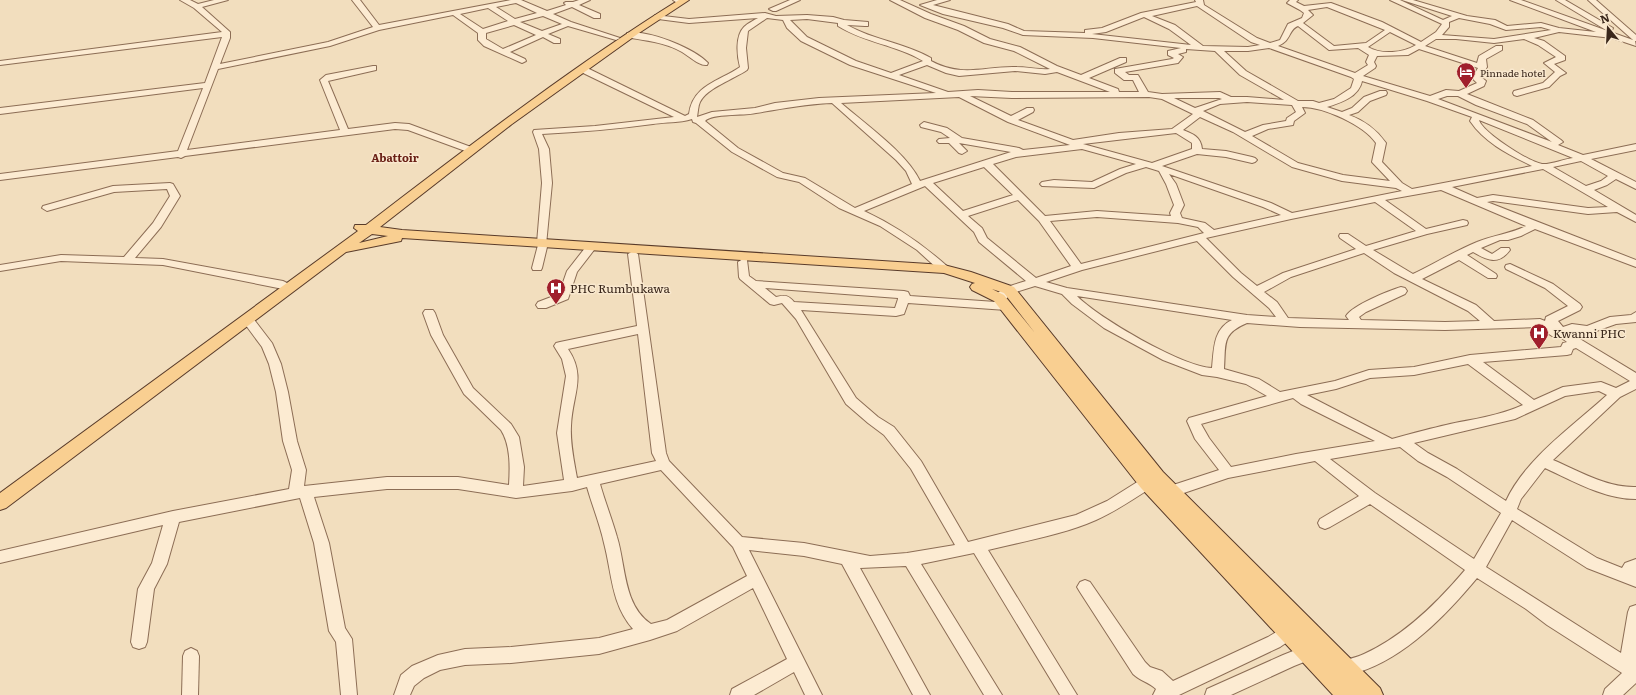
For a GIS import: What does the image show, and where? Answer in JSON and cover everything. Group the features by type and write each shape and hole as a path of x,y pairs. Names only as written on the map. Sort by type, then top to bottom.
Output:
{"main road":[{"path":"0,491 283,285 360,232 468,149 501,120 616,38 677,0"},
{"path":"0,503 248,320 337,253 360,232 390,214 508,122 630,35 685,0"},
{"path":"390,214 392,225 400,236"},
{"path":"360,232 542,245 944,269 972,276 1005,298 1157,477 1172,491 1294,628 1306,653 1347,695"},
{"path":"337,253 362,245 400,236"},
{"path":"542,245 633,254 940,277 976,286 1005,298 1147,483 1294,628 1324,647 1372,695"}],"street":[{"path":"184,0 197,6 226,34"},
{"path":"197,6 224,0"},
{"path":"358,0 377,28"},
{"path":"215,67 330,44 377,28 530,0"},
{"path":"562,0 597,16"},
{"path":"482,32 546,14 586,0"},
{"path":"774,0 773,9 796,0"},
{"path":"894,0 928,16 961,28 987,41 1017,49 1058,70 1108,87 1118,93"},
{"path":"905,4 926,4 946,0"},
{"path":"926,4 946,12 1005,26 1023,33 1094,36 1185,48 1248,50 1269,46 1283,41 1291,26 1299,23 1309,14 1303,8 1291,3 1294,0"},
{"path":"1394,0 1445,24"},
{"path":"1406,0 1458,16 1492,22 1508,28 1541,25 1558,30 1636,40"},
{"path":"1514,0 1611,36"},
{"path":"1560,0 1622,36 1636,40"},
{"path":"1592,0 1636,40"},
{"path":"518,1 568,24 616,38"},
{"path":"1079,36 1079,34 1103,30 1144,15 1185,8 1200,1 1201,6 1244,34 1269,46 1356,77 1388,85 1430,99 1476,117 1510,128 1582,158 1614,176 1636,186"},
{"path":"1303,8 1328,5 1390,30 1421,46 1483,67"},
{"path":"491,7 514,22 557,41"},
{"path":"454,13 482,32"},
{"path":"1144,15 1172,27 1201,48"},
{"path":"658,17 689,21 768,16 785,18 807,17 865,24"},
{"path":"582,70 623,88 684,119 693,116 695,102 700,96 718,83 734,76 744,68 743,35 745,30 762,18 768,16"},
{"path":"1360,46 1373,54 1405,54 1421,46 1439,34 1445,27 1446,21 1458,16"},
{"path":"785,18 790,26 804,39 856,65 948,94"},
{"path":"840,21 842,25 881,43 918,53 936,68 969,74 992,70 1020,69 1042,70 1048,72 1058,70"},
{"path":"1299,23 1332,48 1369,44 1390,30"},
{"path":"503,52 568,24"},
{"path":"1434,37 1456,37 1494,41 1555,32 1558,30"},
{"path":"482,32 482,40 522,61"},
{"path":"0,63 226,34"},
{"path":"181,155 226,38 226,34"},
{"path":"630,35 672,43 689,51 704,63"},
{"path":"1517,93 1546,85 1557,74 1562,73 1548,63 1562,58 1541,43 1525,36"},
{"path":"1145,94 1135,78 1127,78 1118,71 1164,64 1176,60 1179,57 1171,53 1184,50 1185,48"},
{"path":"1483,67 1481,62 1482,58 1499,48"},
{"path":"1218,49 1244,73 1295,104 1301,113 1290,120 1290,123 1262,128 1245,135"},
{"path":"1356,77 1372,66 1370,62 1373,58 1373,54"},
{"path":"1081,78 1123,60"},
{"path":"890,76 927,62"},
{"path":"1460,94 1481,84 1482,81 1476,78 1483,67"},
{"path":"345,133 324,80 329,77 373,68"},
{"path":"969,74 977,83 980,93"},
{"path":"1318,106 1332,102 1349,93 1357,86 1356,77"},
{"path":"0,111 208,85"},
{"path":"538,268 542,245 547,183 544,149 537,132 595,129 655,121 684,119 699,120 712,115 755,111 805,102 948,94 962,95 980,93 1031,95 1118,93 1161,96 1220,96 1230,100"},
{"path":"1342,115 1355,110 1359,103 1367,98 1383,93"},
{"path":"1430,99 1446,93 1460,94 1479,103 1530,122 1568,148 1571,153"},
{"path":"962,95 1011,120 1082,147 1144,165 1154,166 1267,205 1290,216"},
{"path":"1161,96 1245,135 1295,165 1338,177 1399,186"},
{"path":"1073,143 1176,130 1198,112 1219,102 1230,100 1313,104 1364,125 1379,138 1381,143 1376,162 1399,186 1410,192"},
{"path":"834,101 899,158 910,170 917,185"},
{"path":"1011,120 1030,110"},
{"path":"1476,117 1474,121 1483,133 1503,146 1586,190 1636,219"},
{"path":"699,120 722,141 780,176 802,180 843,206 884,224 908,238 944,269"},
{"path":"924,125 944,130 956,140 962,151"},
{"path":"0,177 181,155 395,126 409,127 468,149"},
{"path":"1176,130 1193,138 1197,142 1197,151"},
{"path":"942,141 956,140 1024,152"},
{"path":"856,211 917,185 1024,152 1082,147"},
{"path":"904,299 1005,298 1035,282 1078,268 1199,237 1290,216 1634,148"},
{"path":"1154,166 1197,151 1226,154 1252,160"},
{"path":"986,163 1043,219 1078,268"},
{"path":"1044,184 1054,183 1074,186 1094,185 1123,171 1144,165"},
{"path":"1165,170 1163,172 1171,184 1179,205 1175,213 1178,220"},
{"path":"1586,190 1604,183 1614,176"},
{"path":"927,182 978,230 983,240 1035,282 1066,291 1247,319 1285,322 1445,326 1540,324 1556,333 1572,328 1588,330 1614,320 1635,318 1636,316"},
{"path":"47,208 113,189 170,186 175,196 157,225 127,261"},
{"path":"1442,187 1636,264"},
{"path":"961,215 985,209 997,203 1020,196"},
{"path":"1477,201 1492,198 1510,199 1532,204 1548,204 1588,211 1615,210 1617,208"},
{"path":"1377,199 1424,232"},
{"path":"1043,219 1097,214 1178,220 1201,225 1212,234"},
{"path":"1257,291 1296,271 1306,270 1363,250 1424,232 1463,223"},
{"path":"1413,279 1499,237 1508,237 1518,234 1535,225"},
{"path":"1344,236 1363,250 1413,279 1472,308 1491,324"},
{"path":"1199,237 1225,264 1273,305 1285,322"},
{"path":"1474,249 1492,258 1505,250"},
{"path":"542,305 564,296 572,271 589,250"},
{"path":"633,254 659,453 664,464 738,543 814,695"},
{"path":"1461,256 1492,276"},
{"path":"0,268 61,258 163,262 283,285"},
{"path":"743,262 744,277 774,300 785,300 792,306 852,402 873,420 889,431 916,465 1069,695"},
{"path":"1510,266 1549,286 1576,307 1550,320 1561,332 1636,379"},
{"path":"754,284 904,295 900,311 896,312 792,306"},
{"path":"1066,291 1073,300 1085,309 1136,341 1189,367 1209,373 1218,372 1256,383 1278,397"},
{"path":"1358,324 1352,316 1362,309 1401,291"},
{"path":"429,314 437,335 468,391 506,427 512,437 517,467 516,492"},
{"path":"1218,372 1221,337 1230,326 1247,319"},
{"path":"248,320 268,346 275,364 282,392 290,442 299,470 298,483 300,494 314,512 325,554 338,631 344,639 349,695"},
{"path":"572,485 564,436 564,425 572,385 572,371 568,358 560,346 643,329"},
{"path":"1228,473 1221,461 1204,441 1196,428 1194,421 1278,397 1336,385 1369,374 1414,370 1470,359 1567,351 1566,346 1578,344"},
{"path":"1470,359 1532,405"},
{"path":"1344,668 1374,658 1404,638 1428,618 1476,568 1485,556 1515,496 1543,461 1616,394 1636,383"},
{"path":"1172,491 1228,473 1396,443 1493,420 1515,414 1563,392 1601,386 1616,394"},
{"path":"1296,394 1306,402 1396,443 1452,473 1545,535 1592,564 1634,574"},
{"path":"1318,456 1327,466 1349,480 1370,497 1504,588 1532,604 1553,620 1631,669"},
{"path":"1543,461 1617,492 1634,494"},
{"path":"0,557 174,517 300,494 387,483 458,483 516,492 572,485 664,464"},
{"path":"592,480 612,545 619,586 626,606 634,620 643,629 650,633"},
{"path":"738,543 804,549 827,553 848,560 870,562 910,559 1058,527 1089,517 1121,500 1147,483"},
{"path":"1325,523 1370,497"},
{"path":"139,642 146,589 159,564 174,517"},
{"path":"910,559 994,695"},
{"path":"848,560 922,695"},
{"path":"402,695 407,681 418,672 438,663 465,657 511,655 599,646 650,633 672,626 755,579"},
{"path":"1086,587 1139,668 1145,674 1156,677 1166,693 1274,642 1294,628"},
{"path":"1611,695 1630,677 1636,612"},
{"path":"1213,695 1306,653 1324,647"},
{"path":"190,695 191,656"},
{"path":"738,695 797,662"}],"place":[{"name":"Pinnade hotel","path":"1466,89"},
{"name":"PHC Rumbukawa","path":"556,305"},
{"name":"Kwanni PHC","path":"1539,350"}],"district":[{"name":"Abattoir","path":"395,157"}]}
